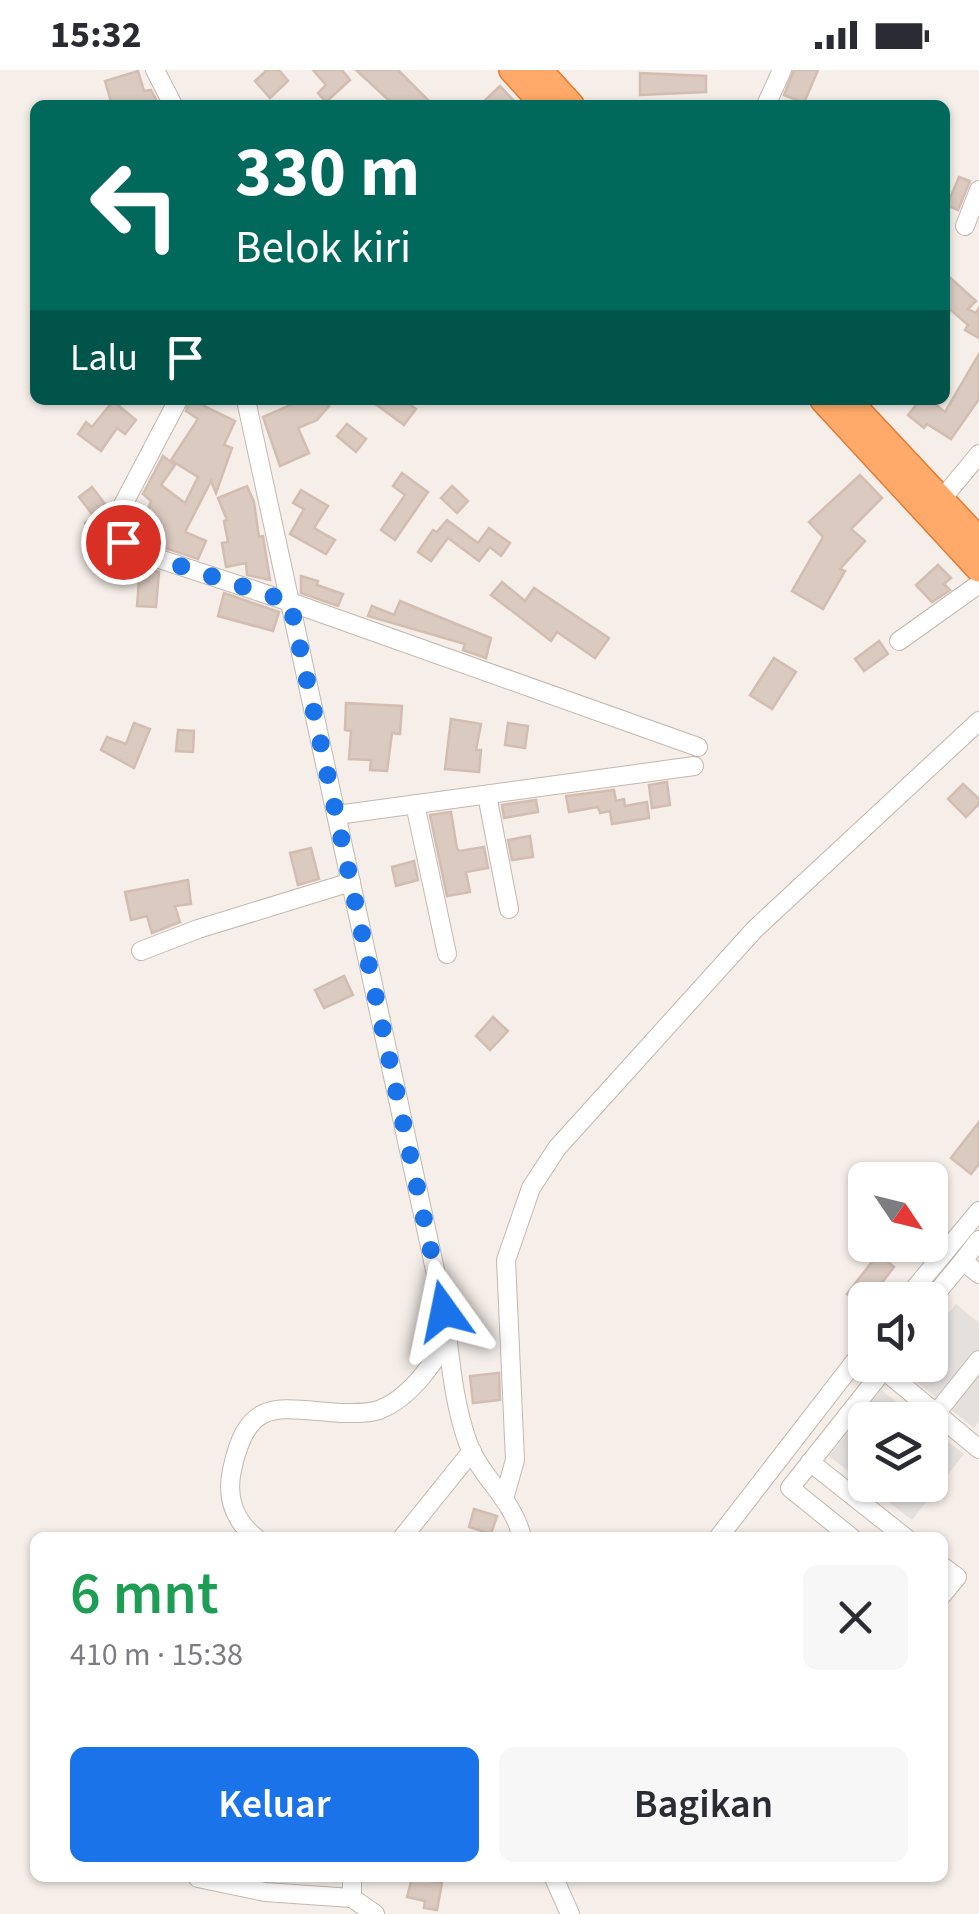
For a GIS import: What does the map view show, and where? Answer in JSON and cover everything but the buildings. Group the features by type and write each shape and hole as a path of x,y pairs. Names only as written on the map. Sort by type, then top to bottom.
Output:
{"highway":[{"path":"512,70 539,100"},
{"path":"539,70 567,100"},
{"path":"828,405 935,507 979,540"},
{"path":"852,405 979,568"}],"street":[{"path":"155,70 170,100"},
{"path":"768,100 782,70"},
{"path":"965,226 979,190"},
{"path":"175,405 116,518 124,533 124,546 290,602 696,756 487,794 336,815"},
{"path":"251,405 448,1340 454,1387 482,1474 512,1508 520,1532"},
{"path":"935,507 979,454"},
{"path":"900,640 979,584"},
{"path":"504,1499 516,1460 506,1260 538,1174 557,1148 755,929 979,721"},
{"path":"487,794 509,909"},
{"path":"415,804 447,954"},
{"path":"142,951 198,929 351,882"},
{"path":"919,1282 979,1210"},
{"path":"946,1282 979,1240"},
{"path":"963,1261 979,1274"},
{"path":"249,1532 230,1506 230,1480 238,1442 257,1416 275,1409 378,1411 424,1376 448,1340"},
{"path":"945,1402 979,1360"},
{"path":"723,1532 848,1370"},
{"path":"845,1532 790,1488 872,1382"},
{"path":"899,1382 919,1402"},
{"path":"948,1428 979,1450"},
{"path":"407,1532 472,1451"},
{"path":"810,1462 899,1532"},
{"path":"217,1882 265,1892 352,1898 375,1914"},
{"path":"352,1882 352,1898"},
{"path":"556,1882 570,1914"}],"shaded area":[{"path":"956,1304 979,1323 979,1421 974,1428 948,1407 948,1402 942,1402 917,1382 948,1382 948,1314"},
{"path":"881,1390 897,1402 872,1402"},
{"path":"848,1432 848,1471 829,1456"},
{"path":"948,1442 964,1454 948,1474"},
{"path":"889,1502 926,1502 912,1520"}],"route":[{"path":"123,542 126,548 290,602 444,1311"}]}
